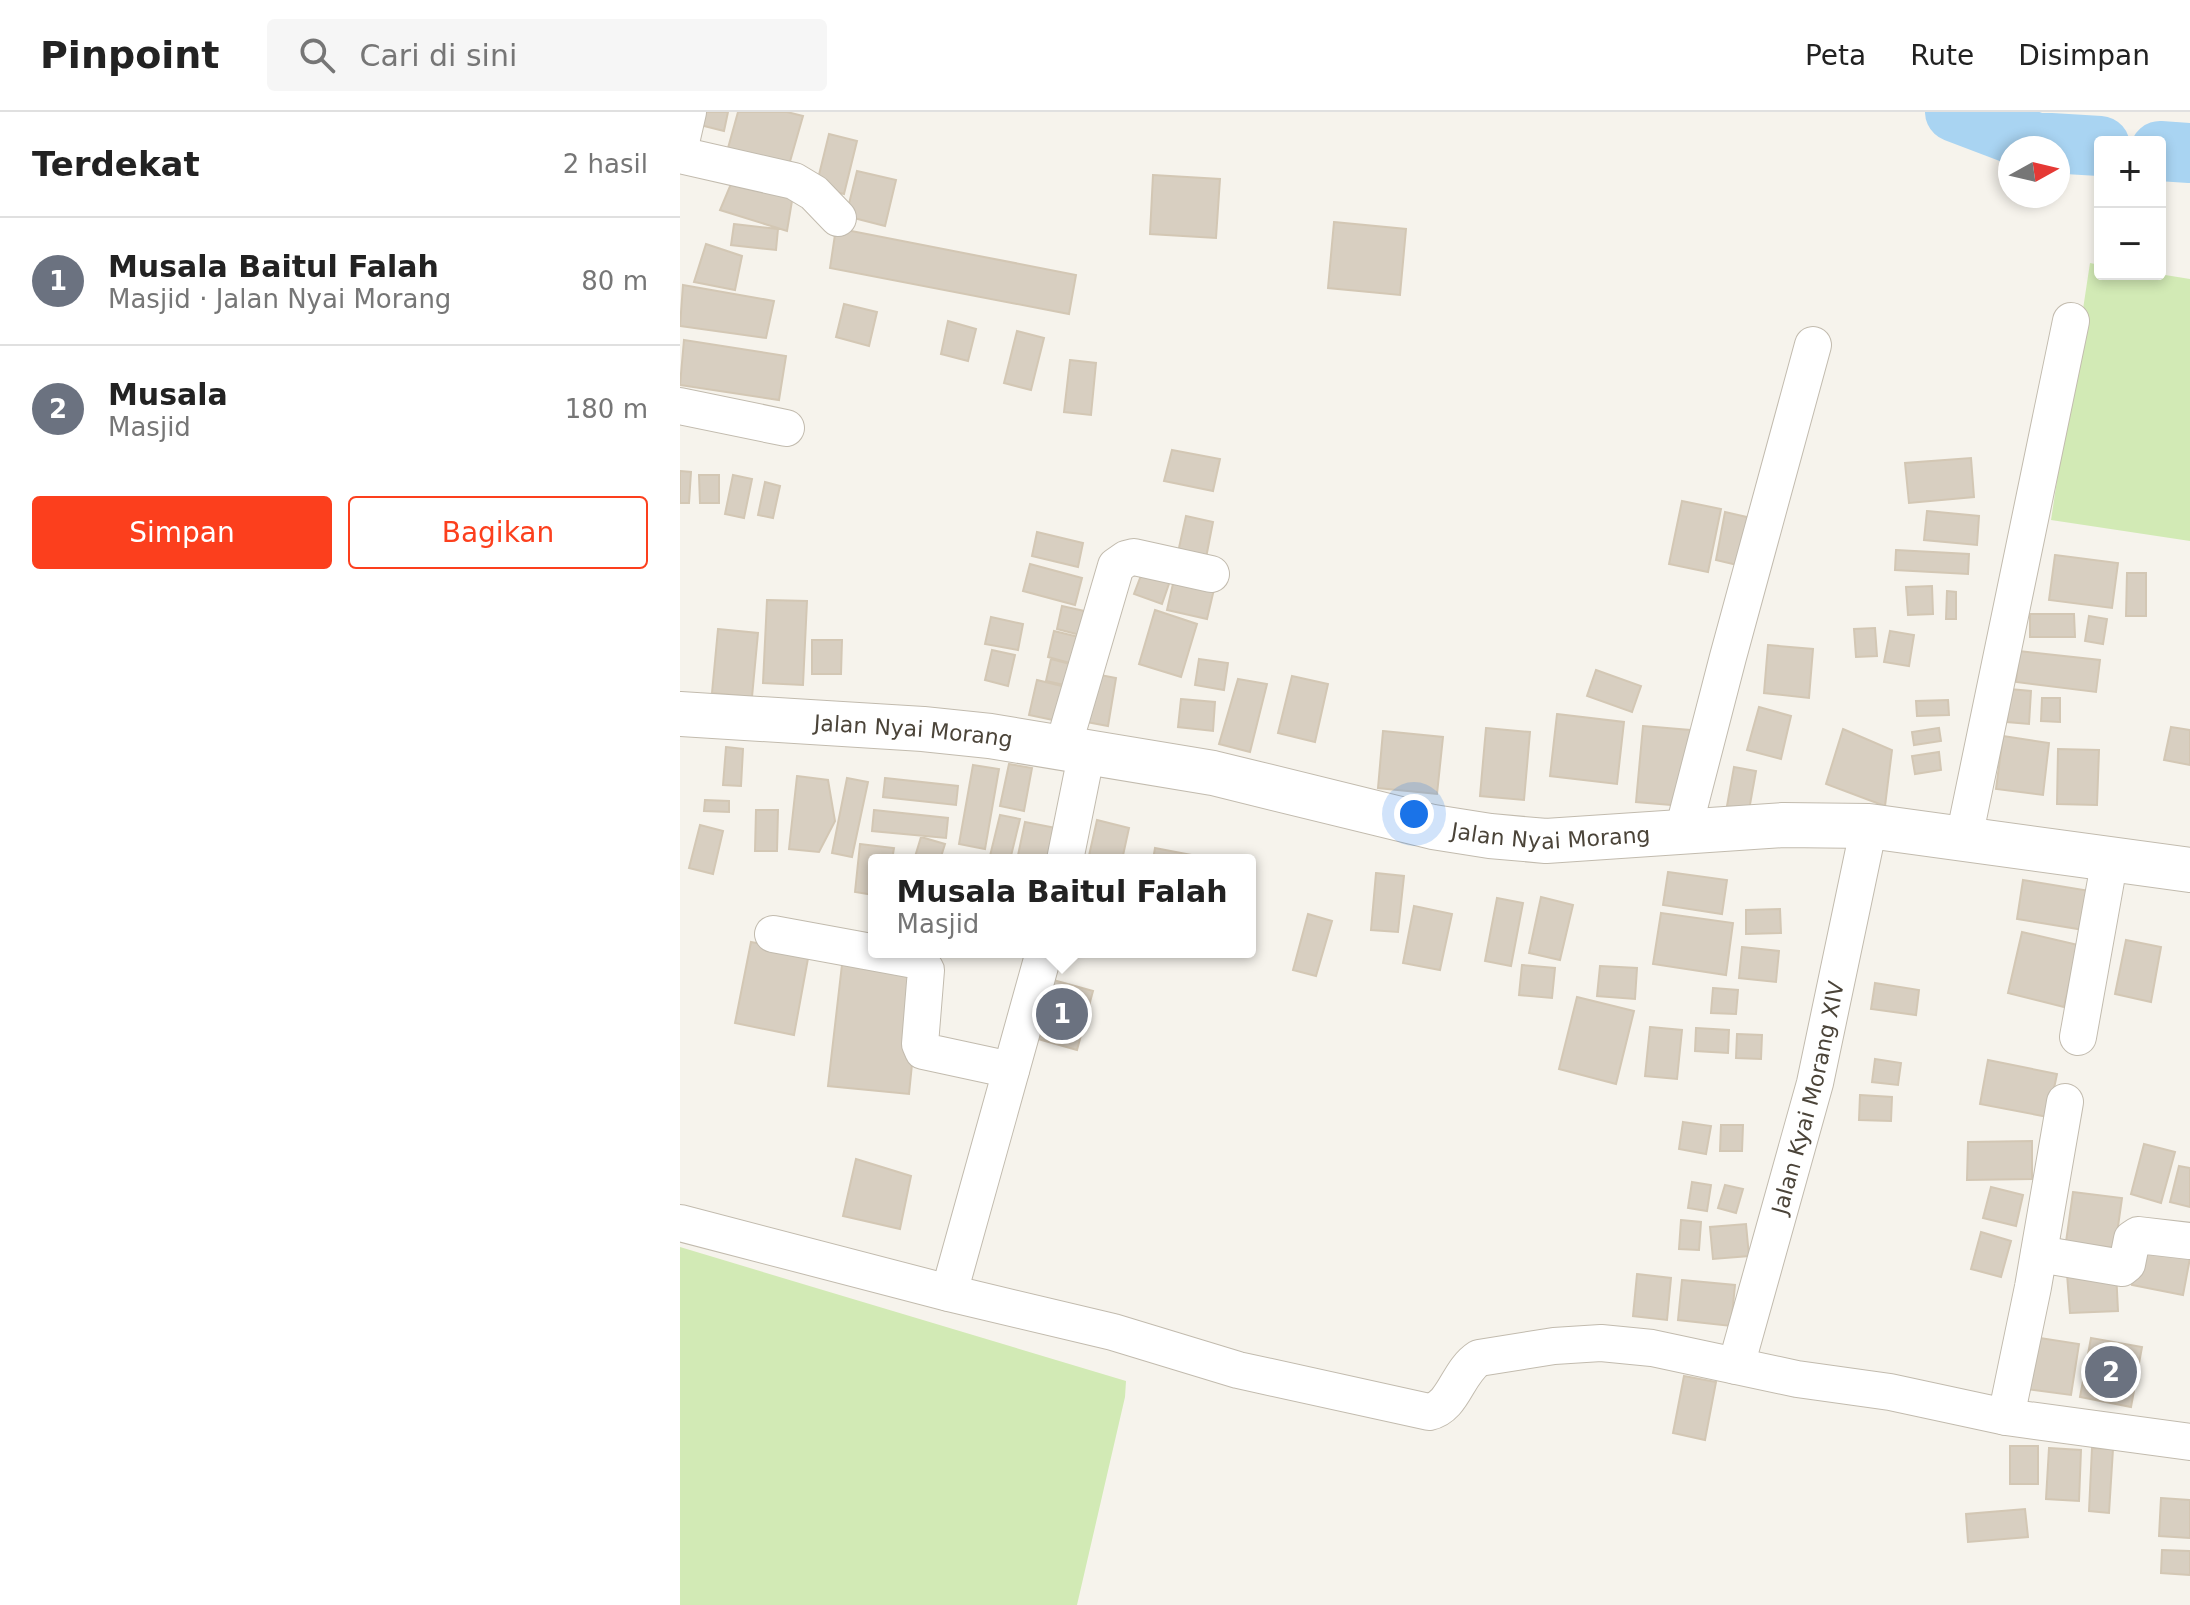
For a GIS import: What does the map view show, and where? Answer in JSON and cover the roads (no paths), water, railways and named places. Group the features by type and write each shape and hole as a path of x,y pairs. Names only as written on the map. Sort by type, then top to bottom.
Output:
{"street":[{"path":"680,147 688,112"},
{"path":"680,155 794,181 814,193 838,218"},
{"path":"1964,838 2071,321"},
{"path":"1683,831 1813,345"},
{"path":"680,406 786,428"},
{"path":"1066,854 1075,749 1116,566 1134,557 1211,574"},
{"name":"Jalan Nyai Morang","path":"680,714 923,729 1075,749 1213,773 1433,827 1490,836 1546,841 1783,825 1869,826 2190,870"},
{"name":"Jalan Kyai Morang XIV","path":"1736,1366 1815,1083 1869,826"},
{"path":"2078,1037 2110,858"},
{"path":"773,934 868,952"},
{"path":"897,958 923,963 926,970 920,1044 923,1051 1011,1070"},
{"path":"949,1293 1042,958"},
{"path":"2006,1417 2039,1254 2065,1102"},
{"path":"680,1223 1113,1332 1238,1370 1429,1412 1444,1406 1470,1364 1490,1354 1601,1343 1652,1348 1797,1379 1890,1392 2006,1417 2190,1442"},
{"path":"2039,1254 2122,1268 2127,1264 2132,1239 2138,1235 2190,1241"}],"waterway":[{"path":"1955,112 2034,142 2094,146"},
{"path":"2166,151 2190,153"}],"place":[{"name":"Musala Baitul Falah","path":"1062,1014"},
{"name":"Musala","path":"2111,1372"}]}
